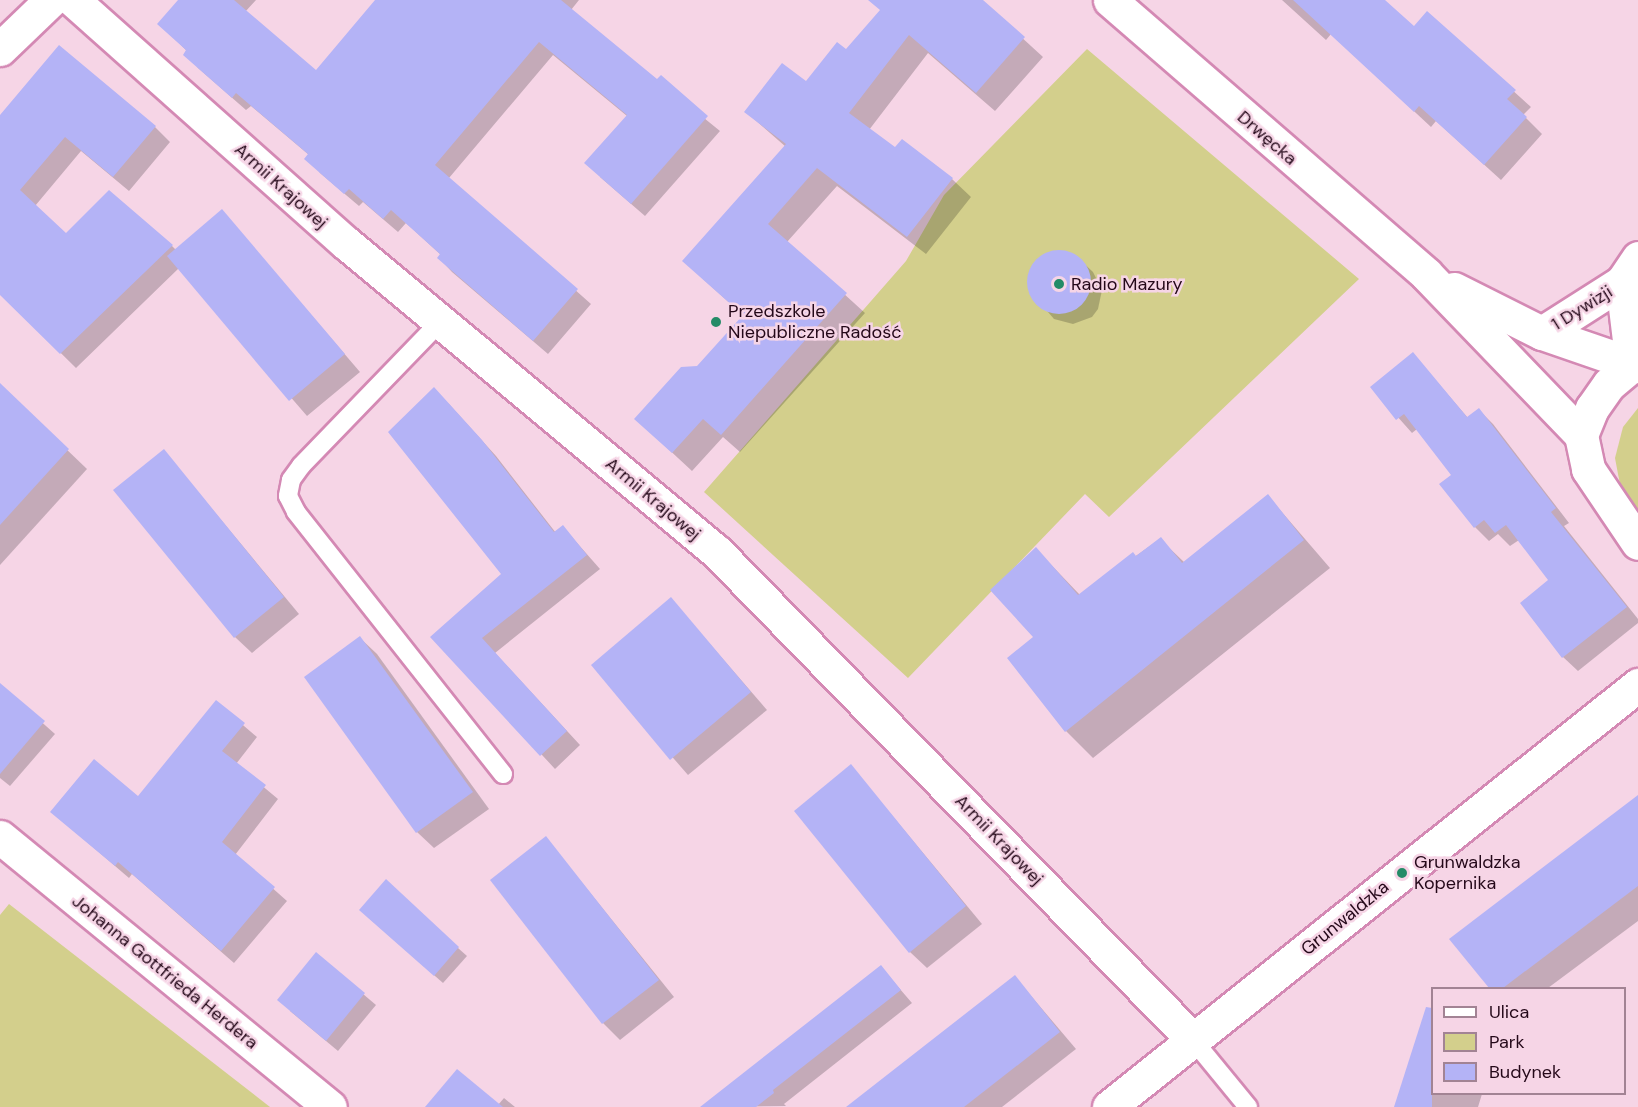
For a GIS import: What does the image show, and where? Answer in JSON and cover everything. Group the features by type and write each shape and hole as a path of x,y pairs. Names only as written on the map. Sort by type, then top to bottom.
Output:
{"street":[{"path":"0,49 51,0"},
{"name":"Armii Krajowej","path":"73,0 346,243 717,552 1193,1040"},
{"name":"Drwęcka","path":"1110,0 1426,274 1581,435"},
{"name":"1 Dywizji","path":"1542,333 1630,270"},
{"name":"1 Dywizji","path":"1630,270 1635,365"},
{"name":"Drwęcka","path":"1426,274 1542,333 1635,365"},
{"path":"1635,365 1609,384 1592,408 1581,435 1588,469 1638,543"},
{"name":"Grunwaldzka","path":"1109,1107 1638,685"},
{"name":"Johanna Gottfrieda Herdera","path":"0,837 330,1107"}],"lane":[{"path":"440,322 301,466 291,480 288,496 296,512 503,774"},
{"path":"1193,1040 1248,1107"}],"green space":[{"path":"1087,49 1359,279 1109,517 1085,494 908,678 704,492 906,261 944,195"},
{"path":"1638,408 1638,516 1622,495 1615,458 1623,427"},
{"path":"9,904 270,1107 0,1107 0,915"}],"building":[{"path":"178,0 234,0 316,70 375,0 561,0 657,79 661,75 708,116 631,204 584,163 627,115 539,42 435,165 578,289 533,341 437,258 440,254 391,210 383,219 349,189 344,194 304,159 308,154 236,93 232,98 183,55 186,50 157,24"},
{"path":"868,0 983,0 1025,37 976,93 909,35 849,113 895,147 902,139 953,178 907,237 817,168 768,224 847,293 721,435 703,419 672,453 634,419 681,367 697,366 743,315 682,261 786,144 744,112 782,63 806,81 837,42 846,49 880,10"},
{"path":"1293,0 1385,0 1414,26 1427,11 1516,90 1507,99 1527,117 1484,165 1419,106 1414,112"},
{"path":"59,45 156,126 113,177 65,137 20,190 66,233 109,190 173,245 60,354 0,295 0,115"},
{"path":"222,209 345,354 289,401 167,256"},
{"name":"Radio Mazury","path":"1059,250 1077,256 1085,264 1091,282 1085,300 1077,308 1059,314 1041,308 1033,300 1027,282 1033,264 1041,256"},
{"path":"1413,352 1467,417 1479,408 1556,508 1551,512 1627,607 1562,658 1520,603 1548,580 1506,525 1495,533 1484,520 1474,528 1439,484 1451,475 1404,414 1396,420 1370,387"},
{"path":"0,383 69,449 0,525"},
{"path":"434,387 482,440 554,532 563,525 587,555 482,638 567,731 540,756 430,637 501,574 388,432"},
{"path":"164,449 284,597 234,638 113,490"},
{"path":"1268,494 1304,540 1065,732 1007,658 1033,637 990,590 1036,547 1078,595 1133,552 1136,556 1161,537 1182,563"},
{"path":"671,597 751,692 670,760 591,665"},
{"path":"360,636 473,792 416,833 304,677"},
{"path":"0,683 45,721 0,774"},
{"path":"216,700 245,723 222,751 266,785 222,842 275,887 221,951 118,862 115,866 50,812 94,759 138,796"},
{"path":"851,764 966,906 909,953 794,811"},
{"path":"1638,795 1638,886 1504,987 1488,987 1449,939"},
{"path":"546,836 659,980 602,1024 490,880"},
{"path":"386,879 459,947 434,976 359,910"},
{"path":"316,952 365,993 326,1041 277,1000"},
{"path":"881,965 901,990 773,1090 774,1093 756,1107 700,1107"},
{"path":"1015,975 1060,1032 964,1107 846,1107"},
{"path":"1426,1007 1431,1008 1432,1107 1394,1107"},
{"path":"457,1069 503,1107 425,1107"}],"place":[{"name":"Radio Mazury","path":"1059,284"},
{"name":"Przedszkole Niepubliczne Radość","path":"716,322"},
{"name":"Grunwaldzka Kopernika","path":"1402,873"}]}
